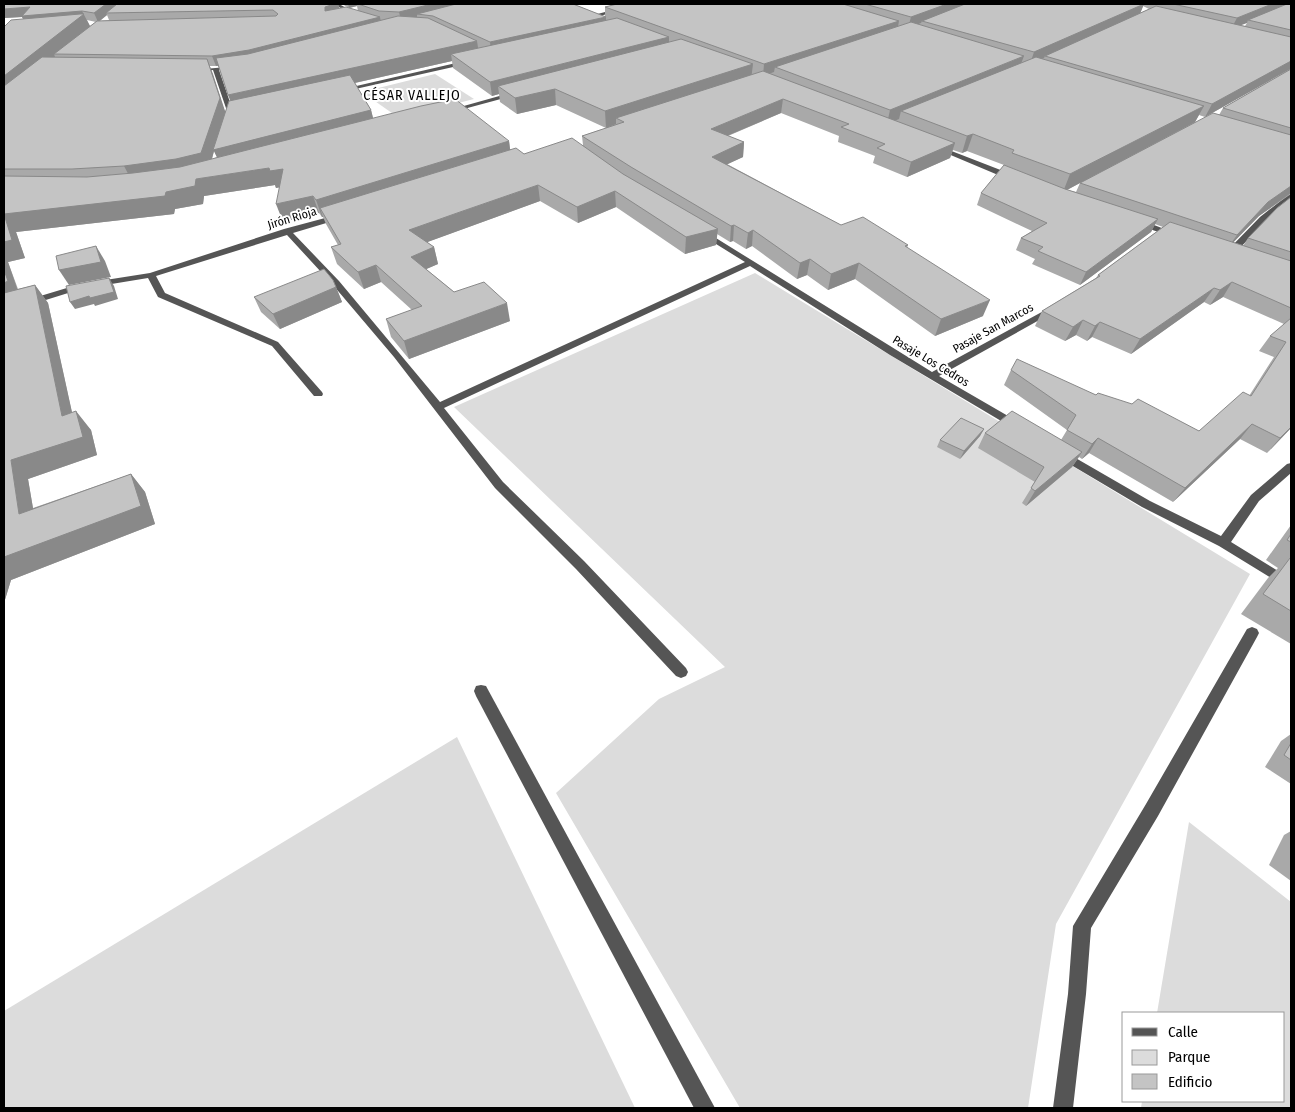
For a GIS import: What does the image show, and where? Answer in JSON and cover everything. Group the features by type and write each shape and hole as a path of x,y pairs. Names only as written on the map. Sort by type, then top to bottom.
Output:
{"street":[{"path":"336,4 348,12 364,18"},
{"path":"593,16 640,4"},
{"path":"340,15 356,9"},
{"path":"585,13 601,20"},
{"path":"335,91 472,62"},
{"path":"188,70 216,70 243,66"},
{"path":"216,70 231,114 227,126"},
{"path":"442,112 519,92"},
{"path":"231,114 240,112"},
{"path":"924,142 1016,179"},
{"path":"1239,256 1226,252 1291,197"},
{"name":"Jirón Rioja","path":"4,310 80,287 151,275 344,214"},
{"path":"1126,218 1158,233 1188,239"},
{"name":"Pasaje Los Cedros","path":"696,228 931,376 1030,435"},
{"path":"287,231 336,283 438,407 499,485 580,565 681,672"},
{"path":"438,407 752,262"},
{"path":"151,275 161,296 275,344 318,394"},
{"name":"Pasaje San Marcos","path":"931,376 1064,303"},
{"path":"1047,445 1146,504 1223,544 1291,585"},
{"path":"1223,544 1254,498 1291,467"},
{"path":"1063,1108 1077,994 1082,926 1152,810 1252,633"},
{"path":"481,691 705,1108"}],"green space":[{"path":"435,74 474,99 399,118 362,92"},
{"path":"755,273 1250,574 1056,924 1028,1108 740,1108 556,793 659,699 725,667 454,407"},
{"path":"457,737 635,1108 4,1108 4,1011"},
{"path":"1189,822 1291,902 1291,1108 1141,1108 1142,1102 1285,1102 1285,1012 1157,1012"}],"building":[{"path":"4,4 106,4 94,13 82,11 22,16 30,7 4,9"},
{"path":"117,4 334,4 325,7 325,11 346,7 380,17 249,50 212,56 54,54 97,21 276,16 278,14 273,10 106,13"},
{"path":"358,4 432,4 399,12 379,11"},
{"path":"456,4 573,4 606,17 490,42 433,16 417,14"},
{"path":"617,4 843,4 899,21 764,64 605,7"},
{"path":"865,4 947,4 911,17"},
{"path":"965,4 1144,4 1034,52 922,21"},
{"path":"1173,4 1272,4 1237,18"},
{"path":"1291,4 1291,30 1248,20"},
{"path":"1156,6 1291,37 1291,61 1212,104 1045,56"},
{"path":"84,14 4,76 4,27 11,20"},
{"path":"398,16 428,18 477,41 228,95 216,58 248,54"},
{"path":"617,18 669,37 490,82 451,54"},
{"path":"911,22 1024,56 890,110 775,67"},
{"path":"681,39 753,64 605,111 555,89 515,98 498,86"},
{"path":"42,57 207,59 220,98 201,153 176,159 124,166 72,169 4,169 4,86"},
{"path":"1036,57 1204,106 1070,174 1012,153 1014,150 973,134 967,136 901,111"},
{"path":"1291,69 1291,128 1223,108"},
{"path":"763,71 955,143 911,162 877,148 885,144 841,127 849,124 783,99 711,129 744,142 712,157 841,225 863,217 990,300 941,319 859,263 831,274 810,259 800,263 753,230 748,233 734,225 731,226 582,136 624,122 616,118"},
{"path":"350,75 371,110 213,150 229,101"},
{"path":"455,99 509,141 316,200 313,196 276,204 283,169 270,171 269,168 196,179 195,186 166,192 165,196 4,214 4,176 87,177 180,167"},
{"path":"1213,113 1291,135 1291,186 1268,202 1237,235 1080,183"},
{"path":"572,138 623,174 718,229 686,237 615,191 577,207 538,185 409,230 434,247 411,257 454,292 484,282 507,303 404,341 386,319 422,306 376,265 358,272 331,247 341,244 320,208 516,148 524,154"},
{"path":"1004,165 1065,189 1158,219 1086,272 1038,251 1043,247 1021,238 1047,223 981,193"},
{"path":"1291,197 1291,252 1248,238 1277,208"},
{"path":"4,214 12,240 4,242"},
{"path":"1170,222 1291,261 1291,308 1232,282 1220,290 1214,288 1140,339 1100,322 1095,326 1083,320 1073,327 1042,311 1100,276 1098,275"},
{"path":"96,246 101,262 59,270 56,256"},
{"path":"324,269 336,287 273,314 254,297"},
{"path":"4,270 8,281 4,283"},
{"path":"109,278 114,292 90,298 89,296 70,302 66,286"},
{"path":"35,285 62,416 76,411 83,437 11,460 19,514 131,474 141,506 4,557 4,293"},
{"path":"1291,318 1291,427 1280,438 1252,424 1185,488 1098,438 1092,444 1067,430 1076,415 1011,370 1017,359 1096,395 1098,393 1132,404 1138,399 1199,431 1243,392 1251,396 1286,342 1270,336"},
{"path":"1012,411 1082,452 1035,491 1031,488 1044,467 985,433"},
{"path":"961,418 984,429 964,451 940,440"},
{"path":"1291,534 1291,542 1287,540"},
{"path":"1291,559 1291,611 1263,594"},
{"path":"1291,743 1291,760 1284,755"}],"district":[{"name":"CÉSAR VALLEJO","path":"412,95"}]}
